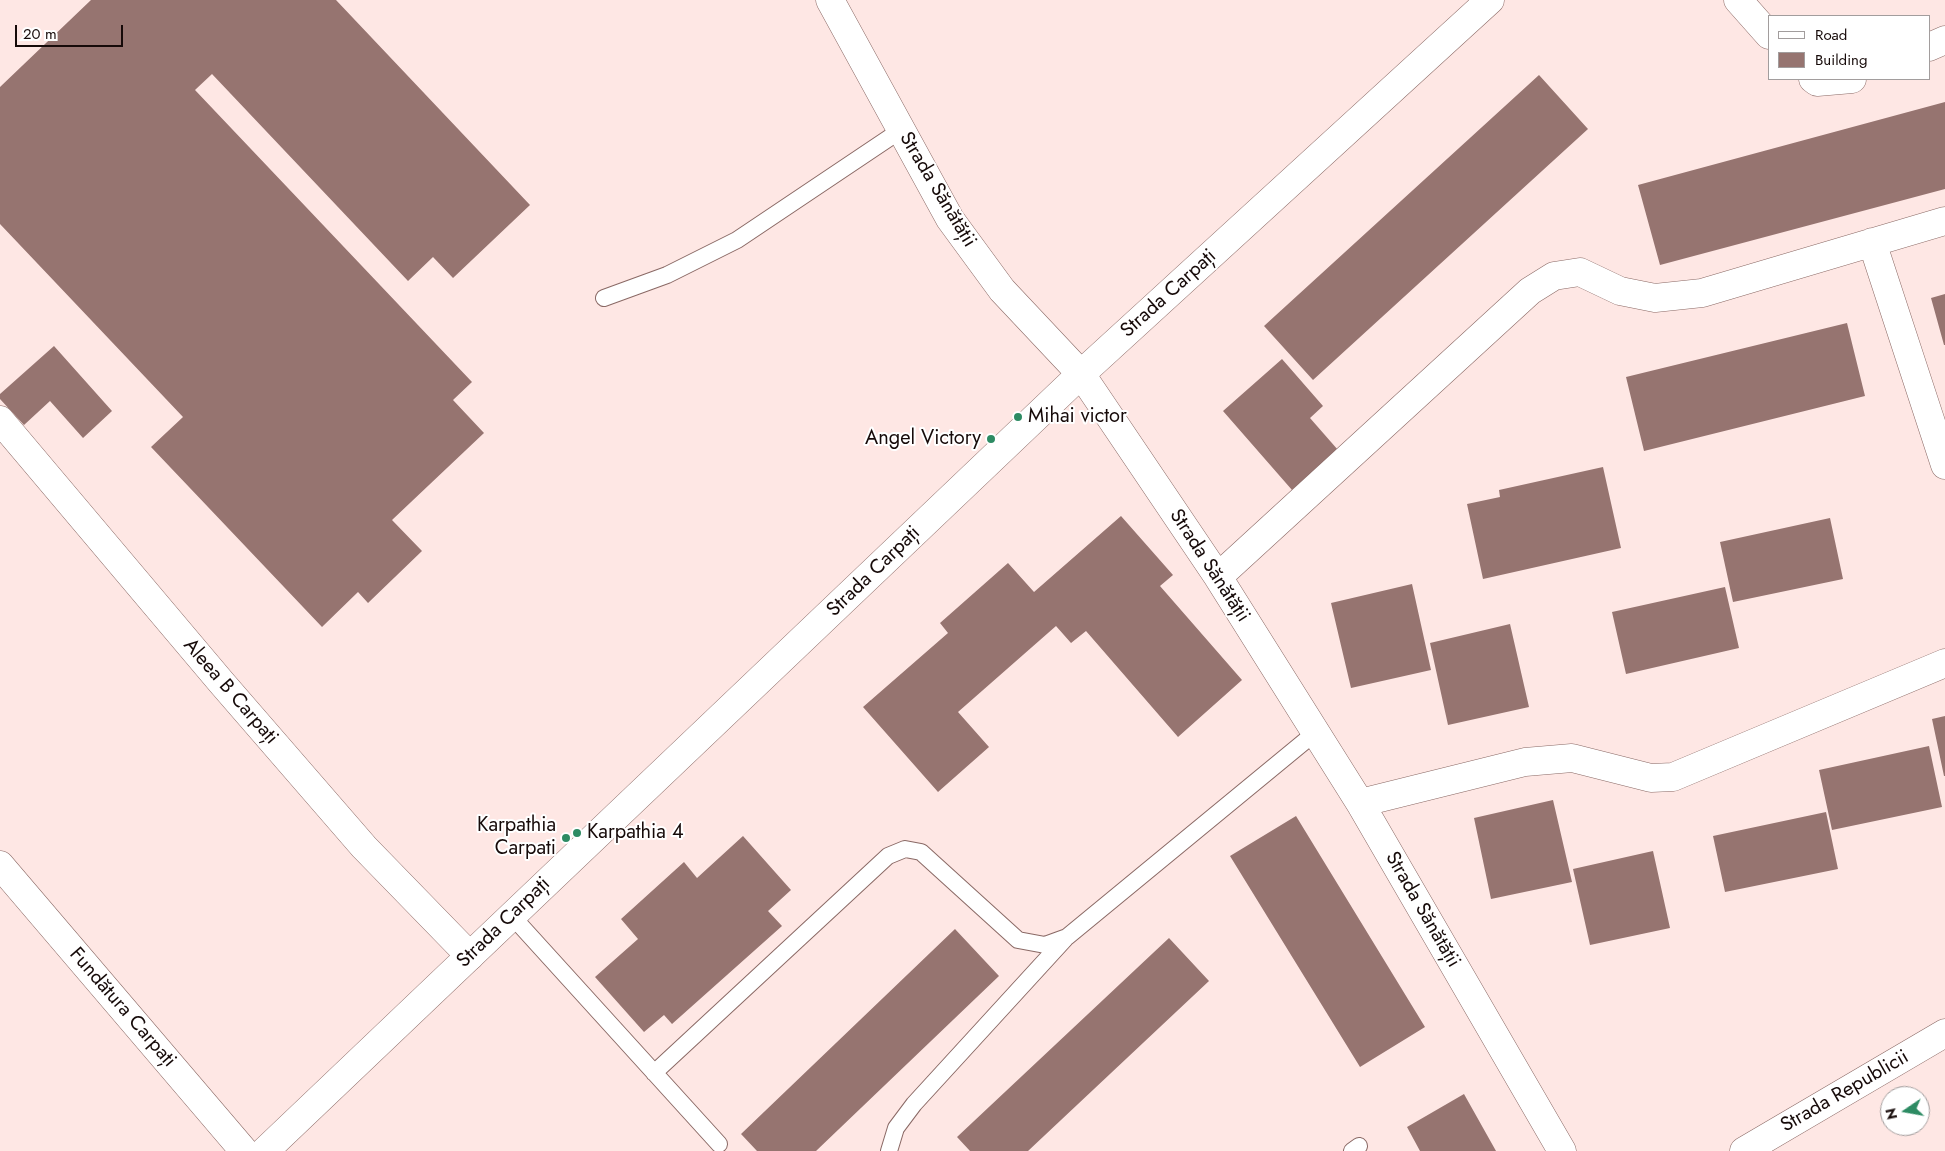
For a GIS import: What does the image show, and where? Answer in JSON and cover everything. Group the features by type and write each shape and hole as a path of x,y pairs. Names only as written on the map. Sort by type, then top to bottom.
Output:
{"street":[{"name":"Strada Sănătății","path":"830,0 950,219 1002,290 1081,374 1218,577 1360,804 1562,1151"},
{"name":"Strada Carpați","path":"265,1151 1081,374 1490,0"},
{"path":"1738,0 1768,34"},
{"path":"1930,47 1945,40"},
{"path":"1814,80 1817,82 1840,80"},
{"path":"1218,577 1530,291 1554,276 1580,272 1620,291 1655,298 1702,293 1945,220"},
{"path":"1872,242 1945,465"},
{"name":"Aleea B Carpați","path":"0,420 221,682 364,847 470,956"},
{"path":"1360,804 1525,762 1562,758 1572,758 1651,778 1673,777 1945,663"},
{"name":"Fundătura Carpați","path":"0,865 244,1151"},
{"name":"Strada Republicii","path":"1744,1151 1945,1033"}],"lane":[{"path":"604,298 668,276 737,240 901,130"},
{"path":"889,1151 896,1128 914,1104 1067,937 1316,732"},
{"path":"654,1073 888,856 905,849 921,852 1018,940 1045,945 1067,937"},
{"path":"512,916 719,1144"}],"building":[{"path":"91,0 336,0 530,205 453,278 433,257 408,281 212,74 195,90 472,382 453,400 484,433 392,520 422,551 368,603 358,592 322,627 151,447 183,417 0,224 0,87"},
{"path":"1539,75 1588,129 1313,380 1264,326"},
{"path":"1945,102 1945,189 1660,265 1638,185"},
{"path":"1945,294 1945,345 1944,345 1931,298"},
{"path":"1847,323 1865,396 1644,451 1626,377"},
{"path":"54,346 112,411 83,438 50,401 24,425 0,399 0,394"},
{"path":"1282,359 1323,406 1310,418 1338,450 1292,490 1223,411"},
{"path":"1603,467 1621,548 1483,579 1467,504 1500,497 1499,490"},
{"path":"1121,516 1173,575 1160,586 1242,680 1178,737 1086,631 1071,643 1056,626 958,712 989,747 938,792 863,707 948,633 940,623 1008,563 1034,592"},
{"path":"1830,518 1843,579 1733,602 1720,542"},
{"path":"1412,584 1431,670 1351,688 1331,603"},
{"path":"1725,587 1739,648 1626,674 1612,612"},
{"path":"1510,624 1529,707 1448,725 1430,643"},
{"path":"1945,716 1945,776 1944,776 1932,719"},
{"path":"1929,746 1942,807 1832,830 1819,770"},
{"path":"1553,800 1572,882 1491,899 1474,818"},
{"path":"1826,812 1838,869 1725,892 1713,836"},
{"path":"1296,816 1425,1027 1360,1067 1230,856"},
{"path":"743,836 791,890 768,911 782,926 672,1024 664,1015 644,1032 595,977 638,939 621,919 684,862 697,878"},
{"path":"1653,851 1670,928 1590,945 1573,869"},
{"path":"955,929 999,976 816,1151 757,1151 741,1134"},
{"path":"1169,938 1209,981 1028,1151 970,1151 957,1137"},
{"path":"1464,1094 1496,1151 1420,1151 1407,1127"}],"place":[{"name":"Mihai victor","path":"1018,417"},
{"name":"Angel Victory","path":"991,439"},
{"name":"Karpathia 4","path":"577,833"},
{"name":"Karpathia Carpati","path":"566,838"}]}
